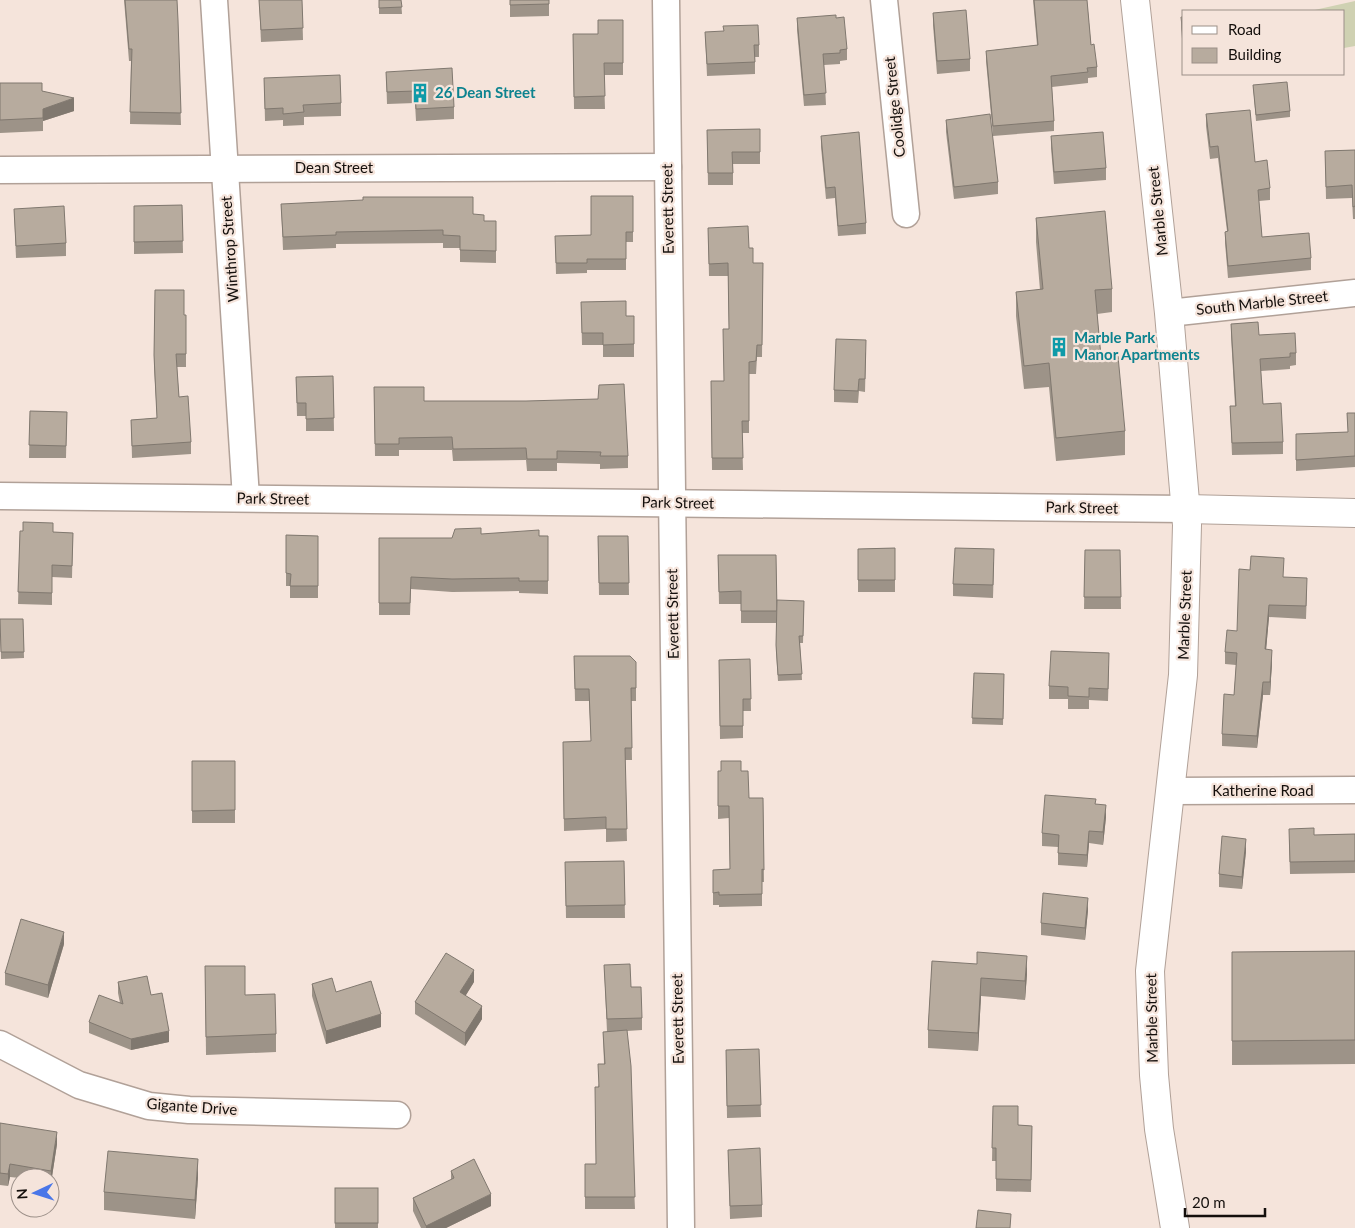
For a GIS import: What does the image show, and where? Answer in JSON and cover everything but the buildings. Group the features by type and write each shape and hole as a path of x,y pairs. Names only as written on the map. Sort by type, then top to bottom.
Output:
{"main road":[{"name":"Marble Street","path":"1135,0 1169,313 1186,509 1186,624 1172,791 1155,916 1150,997 1158,1120 1175,1228"},
{"name":"Park Street","path":"1186,509 1355,513"}],"street":[{"name":"Winthrop Street","path":"214,0 246,498"},
{"name":"Everett Street","path":"666,0 681,1228"},
{"name":"Coolidge Street","path":"884,0 906,214"},
{"name":"Dean Street","path":"0,170 668,167"},
{"name":"South Marble Street","path":"1169,313 1355,293"},
{"name":"Park Street","path":"0,496 1186,509"},
{"name":"Katherine Road","path":"1172,791 1355,790"},
{"name":"Gigante Drive","path":"0,1044 79,1085 149,1106 189,1110 397,1114"}],"green space":[{"path":"1355,1 1355,46 1345,48 1345,10 1314,10"}],"place":[{"name":"26 Dean Street","path":"420,93"},
{"name":"Marble Park Manor Apartments","path":"1059,347"}]}
